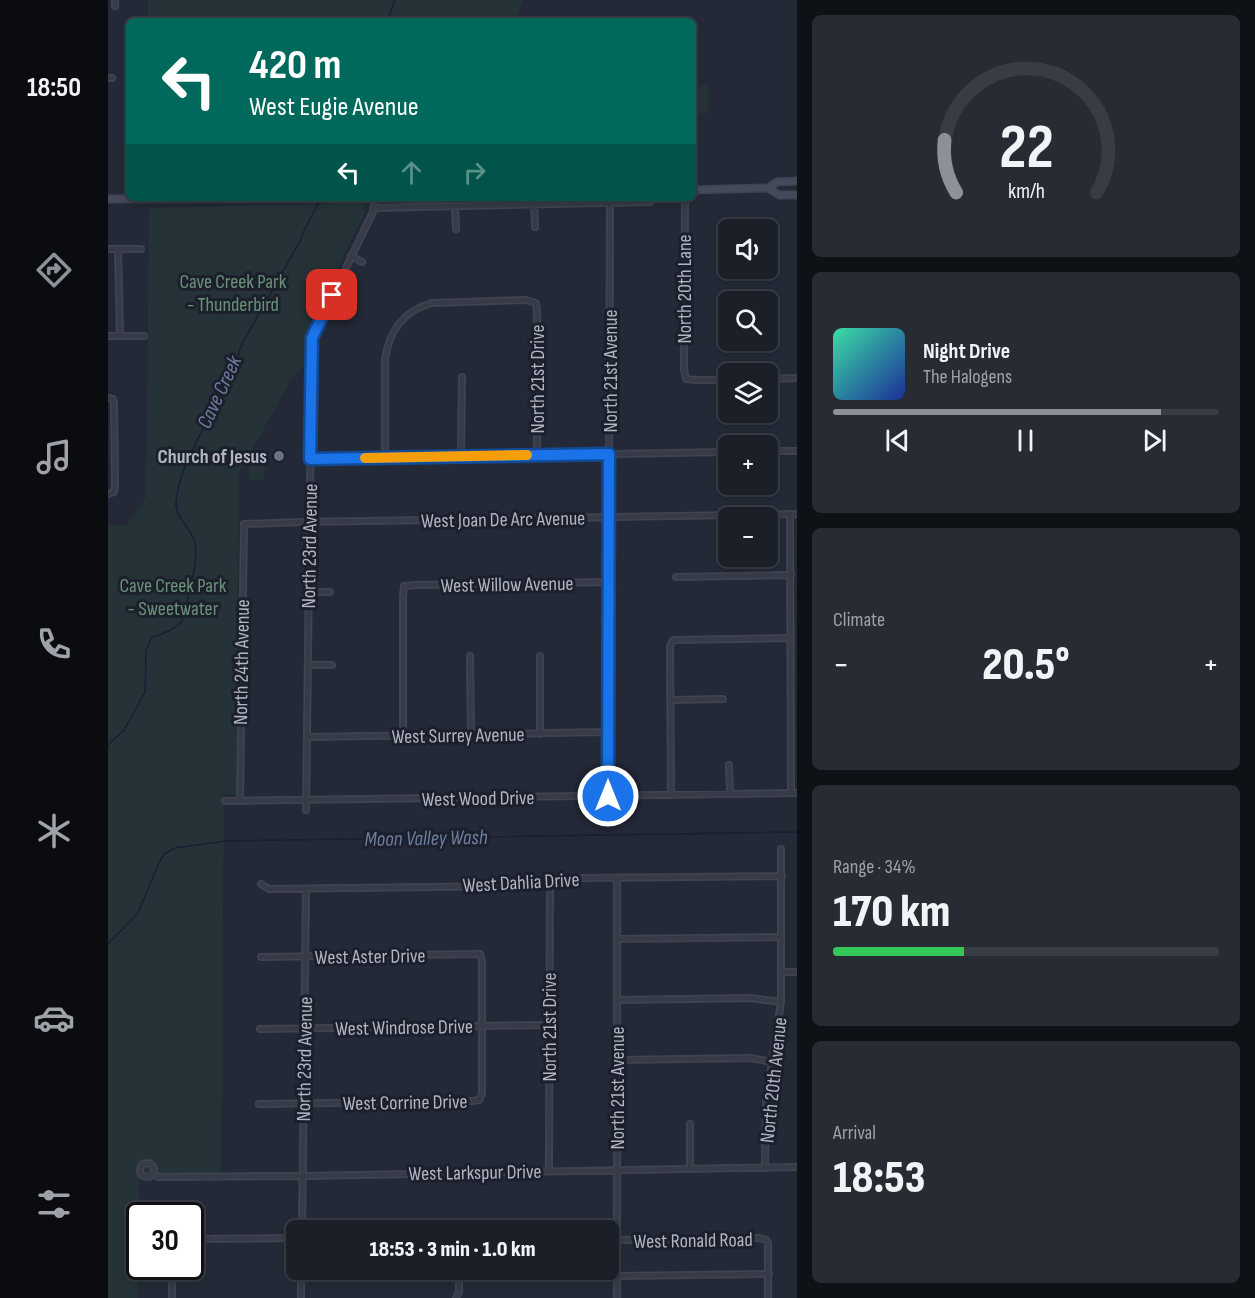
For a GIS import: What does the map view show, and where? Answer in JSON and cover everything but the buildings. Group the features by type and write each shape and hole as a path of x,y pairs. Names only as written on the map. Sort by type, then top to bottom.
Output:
{"main road":[{"path":"768,189 777,182 797,181"},
{"path":"696,190 768,189 779,195 797,195"},
{"path":"108,199 126,199"}],"street":[{"name":"North 23rd Avenue","path":"306,810 312,338 374,208 375,201"},
{"path":"374,208 591,201"},
{"name":"North 21st Avenue","path":"608,796 610,201"},
{"path":"630,201 650,202"},
{"name":"North 20th Lane","path":"685,201 684,369 686,379 718,380"},
{"path":"534,204 535,227"},
{"path":"455,206 456,229"},
{"path":"108,249 141,249"},
{"path":"118,249 120,336"},
{"path":"351,256 362,262"},
{"name":"North 21st Drive","path":"385,458 385,360 392,333 403,318 422,306 442,302 526,300 536,303 537,455"},
{"path":"108,336 144,336"},
{"path":"461,456 462,377"},
{"path":"778,379 797,378"},
{"path":"110,398 114,404 115,486 111,493"},
{"path":"778,451 797,451"},
{"path":"310,459 718,452"},
{"path":"790,514 791,793"},
{"name":"West Joan De Arc Avenue","path":"244,524 797,514"},
{"name":"North 24th Avenue","path":"240,801 244,524"},
{"path":"676,577 790,576"},
{"name":"West Willow Avenue","path":"403,736 402,597 405,586 610,582"},
{"path":"308,592 330,592"},
{"path":"671,795 670,646 673,640 790,638"},
{"path":"470,656 471,735"},
{"path":"540,656 540,734"},
{"path":"308,665 332,665"},
{"path":"670,700 723,699"},
{"name":"West Surrey Avenue","path":"307,737 608,732"},
{"path":"729,765 730,794"},
{"name":"West Wood Drive","path":"225,801 797,792"},
{"name":"North 20th Avenue","path":"765,1168 766,1113 781,1002 781,849"},
{"name":"West Dahlia Drive","path":"261,884 269,889 518,886 577,879 782,876"},
{"name":"North 21st Avenue","path":"617,878 617,1220"},
{"name":"North 21st Drive","path":"549,1171 550,882"},
{"name":"North 23rd Avenue","path":"302,1220 306,889"},
{"path":"618,939 781,937"},
{"name":"West Aster Drive","path":"261,957 480,954 482,961 481,1026"},
{"path":"781,972 797,972"},
{"path":"617,1000 750,998 781,1002"},
{"name":"West Windrose Drive","path":"260,1029 549,1025"},
{"name":"West Corrine Drive","path":"259,1104 479,1100 482,1094 481,1026"},
{"path":"617,1060 751,1058 772,1062"},
{"path":"690,1124 690,1169"},
{"name":"West Larkspur Drive","path":"153,1173 158,1177 303,1176 797,1167"},
{"path":"204,1239 286,1238"},
{"name":"West Ronald Road","path":"619,1240 760,1238 768,1242 769,1274"},
{"path":"619,1276 769,1274 768,1298"},
{"path":"172,1280 172,1298"},
{"path":"301,1298 302,1280"},
{"path":"456,1298 459,1292 459,1280"},
{"name":"North 21st Avenue","path":"617,1280 617,1298"}],"green space":[{"path":"148,0 523,0 516,18 148,18"},
{"path":"696,85 708,85 709,113 696,113"},
{"path":"360,203 366,209 305,337 305,367 299,369 294,375 239,473 236,794 224,794 221,1179 139,1179 139,1202 126,1202 126,1280 138,1280 138,1298 108,1298 108,525 127,525 146,497 149,208"},
{"path":"250,455 265,456 264,480 249,480"}],"waterway":[{"name":"Cave Creek","path":"388,18 395,0"},
{"name":"Cave Creek","path":"108,745 124,730 145,692 146,650 152,637 172,629 182,621 192,582 196,552 191,533 176,508 179,487 186,465 230,364 238,355 319,201"},
{"name":"Moon Valley Wash","path":"108,944 138,913 164,854 175,848 226,841 797,832"}],"slow traffic":[{"path":"365,458 527,455"}],"place":[{"name":"Church of Jesus","path":"279,456"}],"route":[{"path":"332,295 312,338 310,459 609,454 608,796"}],"park label":[{"name":"Cave Creek Park - Thunderbird","path":"233,292"},
{"name":"Cave Creek Park - Sweetwater","path":"173,596"}]}
